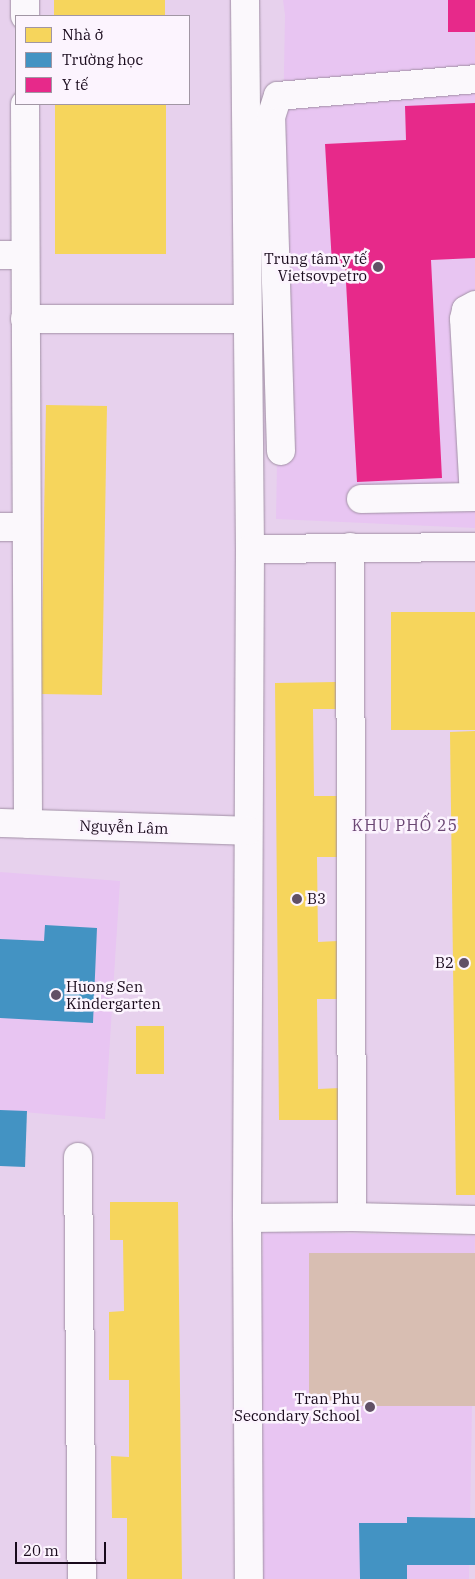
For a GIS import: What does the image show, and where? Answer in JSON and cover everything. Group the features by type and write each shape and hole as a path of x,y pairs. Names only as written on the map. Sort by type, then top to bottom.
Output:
{"street":[{"path":"25,15 26,0"},
{"path":"245,0 246,319 250,549 247,1218 249,1579"},
{"path":"281,451 271,117 278,96 475,79"},
{"path":"25,105 12,255 25,319 13,527 28,824"},
{"path":"361,499 474,497 464,319 466,310 475,305"},
{"path":"25,319 246,319"},
{"path":"350,547 352,1217"},
{"path":"250,549 475,547"},
{"name":"Nguyễn Lâm","path":"0,823 248,831"},
{"path":"78,1157 82,1579"},
{"path":"247,1218 352,1217 475,1220"}],"shaded area":[{"name":"Trung tâm y tế Vietsovpetro","path":"283,0 475,0 475,528 276,519 285,15"},
{"name":"Huong Sen Kindergarten","path":"0,872 120,881 105,1119 0,1110"},
{"name":"Tran Phu Secondary School","path":"263,1232 475,1236 469,1579 257,1579"},
{"path":"309,1253 475,1253 475,1406 309,1406"}],"building: Nhà ở":[{"path":"54,0 165,0 165,15 54,15"},
{"path":"55,105 166,105 166,254 55,254"},
{"path":"46,405 107,406 102,695 41,694"},
{"path":"391,612 475,612 475,730 391,730"},
{"name":"B3","path":"336,682 336,709 313,709 314,796 339,796 340,857 317,857 318,942 338,941 339,999 317,999 318,1089 340,1088 341,1120 279,1120 275,683"},
{"name":"B2","path":"475,731 475,1195 456,1195 450,732"},
{"path":"136,1026 164,1026 164,1074 136,1074"},
{"path":"110,1202 178,1202 182,1579 127,1579 127,1518 112,1518 111,1456 129,1457 129,1380 109,1380 109,1312 124,1311 123,1240 110,1240"}],"building: Trường học":[{"path":"45,925 97,928 93,1023 0,1018 0,939 44,941"},
{"path":"0,1110 27,1111 25,1167 0,1166"},
{"path":"407,1517 475,1518 475,1565 407,1565 407,1579 360,1579 359,1523 407,1523"}],"building: Y tế":[{"path":"448,0 475,0 475,32 448,32"},
{"path":"475,103 475,258 431,260 442,478 357,482 345,264 332,264 325,144 406,140 405,106"}],"place":[{"name":"Trung tâm y tế Vietsovpetro","path":"378,267"},
{"name":"B3","path":"297,899"},
{"name":"B2","path":"464,963"},
{"name":"Huong Sen Kindergarten","path":"56,995"},
{"name":"Tran Phu Secondary School","path":"370,1407"}],"district":[{"name":"KHU PHỐ 25","path":"405,825"}]}
